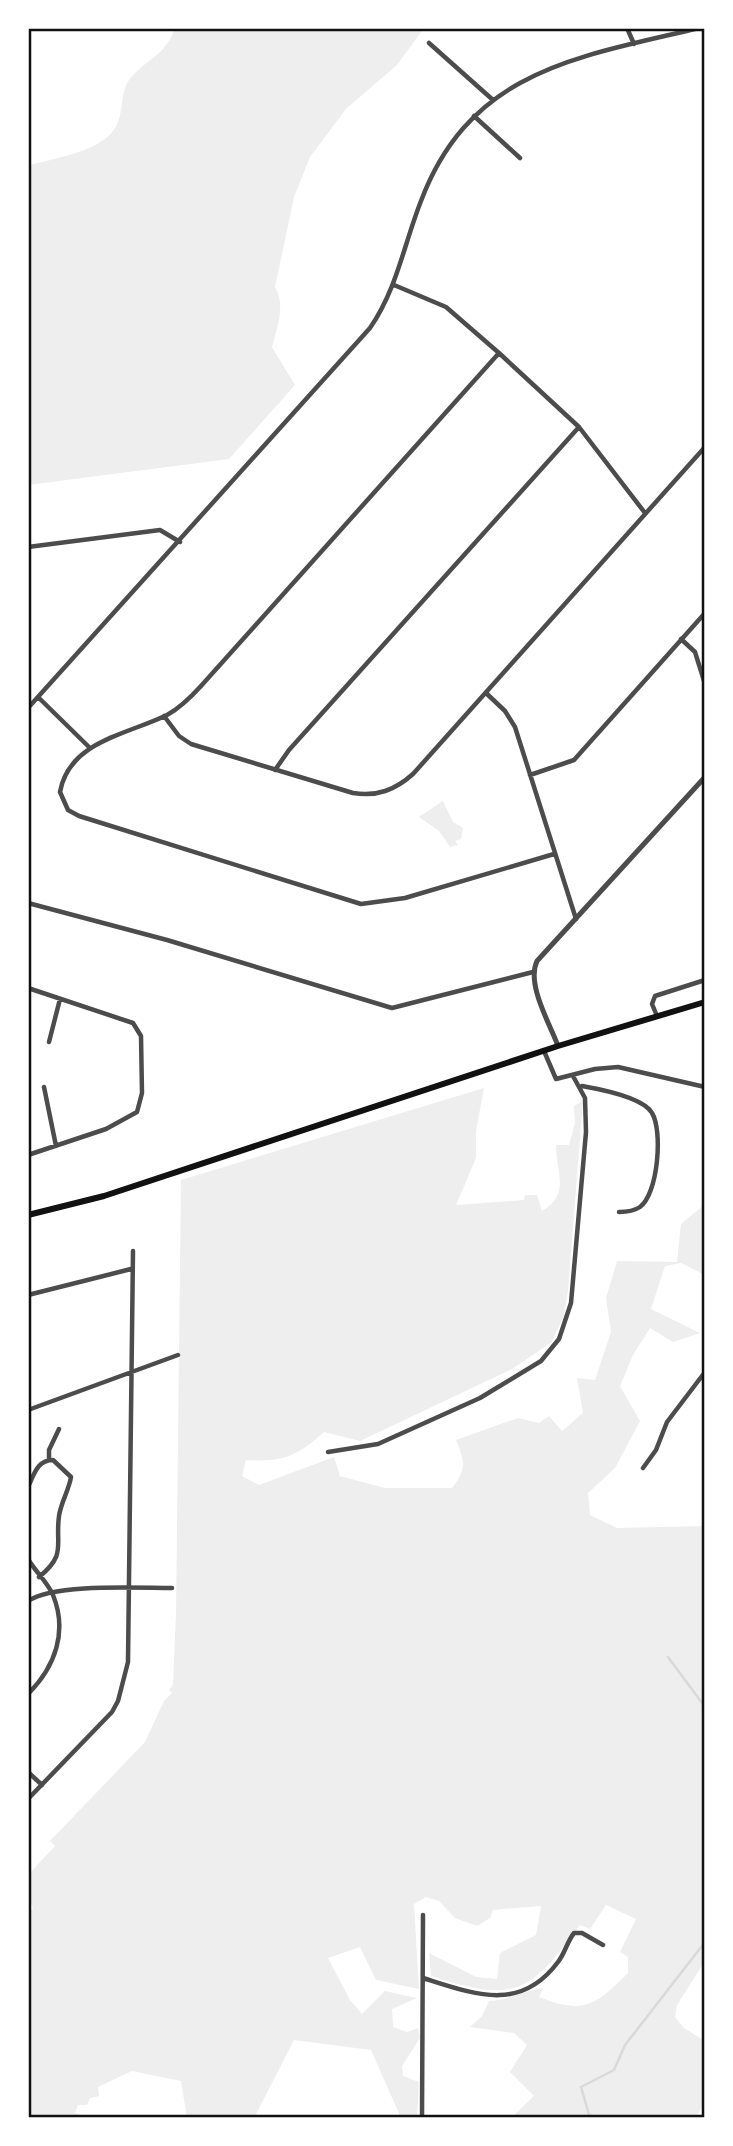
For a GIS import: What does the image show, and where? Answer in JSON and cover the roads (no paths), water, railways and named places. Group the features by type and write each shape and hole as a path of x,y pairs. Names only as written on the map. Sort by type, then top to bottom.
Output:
{"main road":[{"path":"28,1215 117,1192 558,1046 705,1002"}],"street":[{"path":"627,28 634,44"},
{"path":"28,708 180,542 379,316 394,285 420,201 434,170 474,116 527,77 564,61 699,28"},
{"path":"429,43 493,100"},
{"path":"474,116 520,158"},
{"path":"394,285 446,307 499,353 579,427 645,513"},
{"path":"499,353 201,687 164,716 108,737 90,748 72,766 61,784 61,799 75,814 351,902 387,903 554,854"},
{"path":"275,770 289,750 579,427"},
{"path":"164,716 184,741 353,793 366,796 389,791 414,774 703,450"},
{"path":"703,450 705,457"},
{"path":"28,547 160,530 180,542"},
{"path":"530,775 574,760 705,613"},
{"path":"681,639 695,652 705,684"},
{"path":"486,693 511,718 576,919"},
{"path":"39,698 90,748"},
{"path":"558,1046 533,972 537,961 705,777"},
{"path":"28,903 167,940 392,1008 533,972"},
{"path":"657,1016 652,1004 655,996 705,980"},
{"path":"28,988 122,1017 138,1028 142,1093 141,1104 129,1119 28,1155"},
{"path":"49,1042 60,999"},
{"path":"544,1051 556,1079 595,1069 618,1067 644,1070 705,1087"},
{"path":"328,1452 378,1444 480,1398 541,1361 559,1339 571,1303 586,1132 587,1110 581,1086 573,1076"},
{"path":"581,1086 619,1095 645,1106 654,1119 657,1162 648,1198 640,1207 619,1212"},
{"path":"44,1087 56,1146"},
{"path":"28,1799 105,1719 118,1701 128,1662 133,1251"},
{"path":"28,1295 131,1269"},
{"path":"28,1410 178,1355"},
{"path":"643,1468 656,1450 667,1423 705,1372"},
{"path":"49,1460 50,1450 59,1429"},
{"path":"28,1487 41,1462 49,1460 67,1472 71,1479 59,1519 57,1559 38,1577"},
{"path":"28,1559 52,1594 58,1646 52,1665 28,1694"},
{"path":"28,1601 87,1588 172,1588"},
{"path":"28,1772 41,1784"},
{"path":"422,2118 423,1915"},
{"path":"423,1978 483,1996 516,1994 536,1984 556,1965 574,1933 582,1933 603,1945"}],"waterway":[{"path":"668,1657 705,1707"},
{"path":"590,2118 581,2087 614,2070 625,2045 705,1942"}]}
